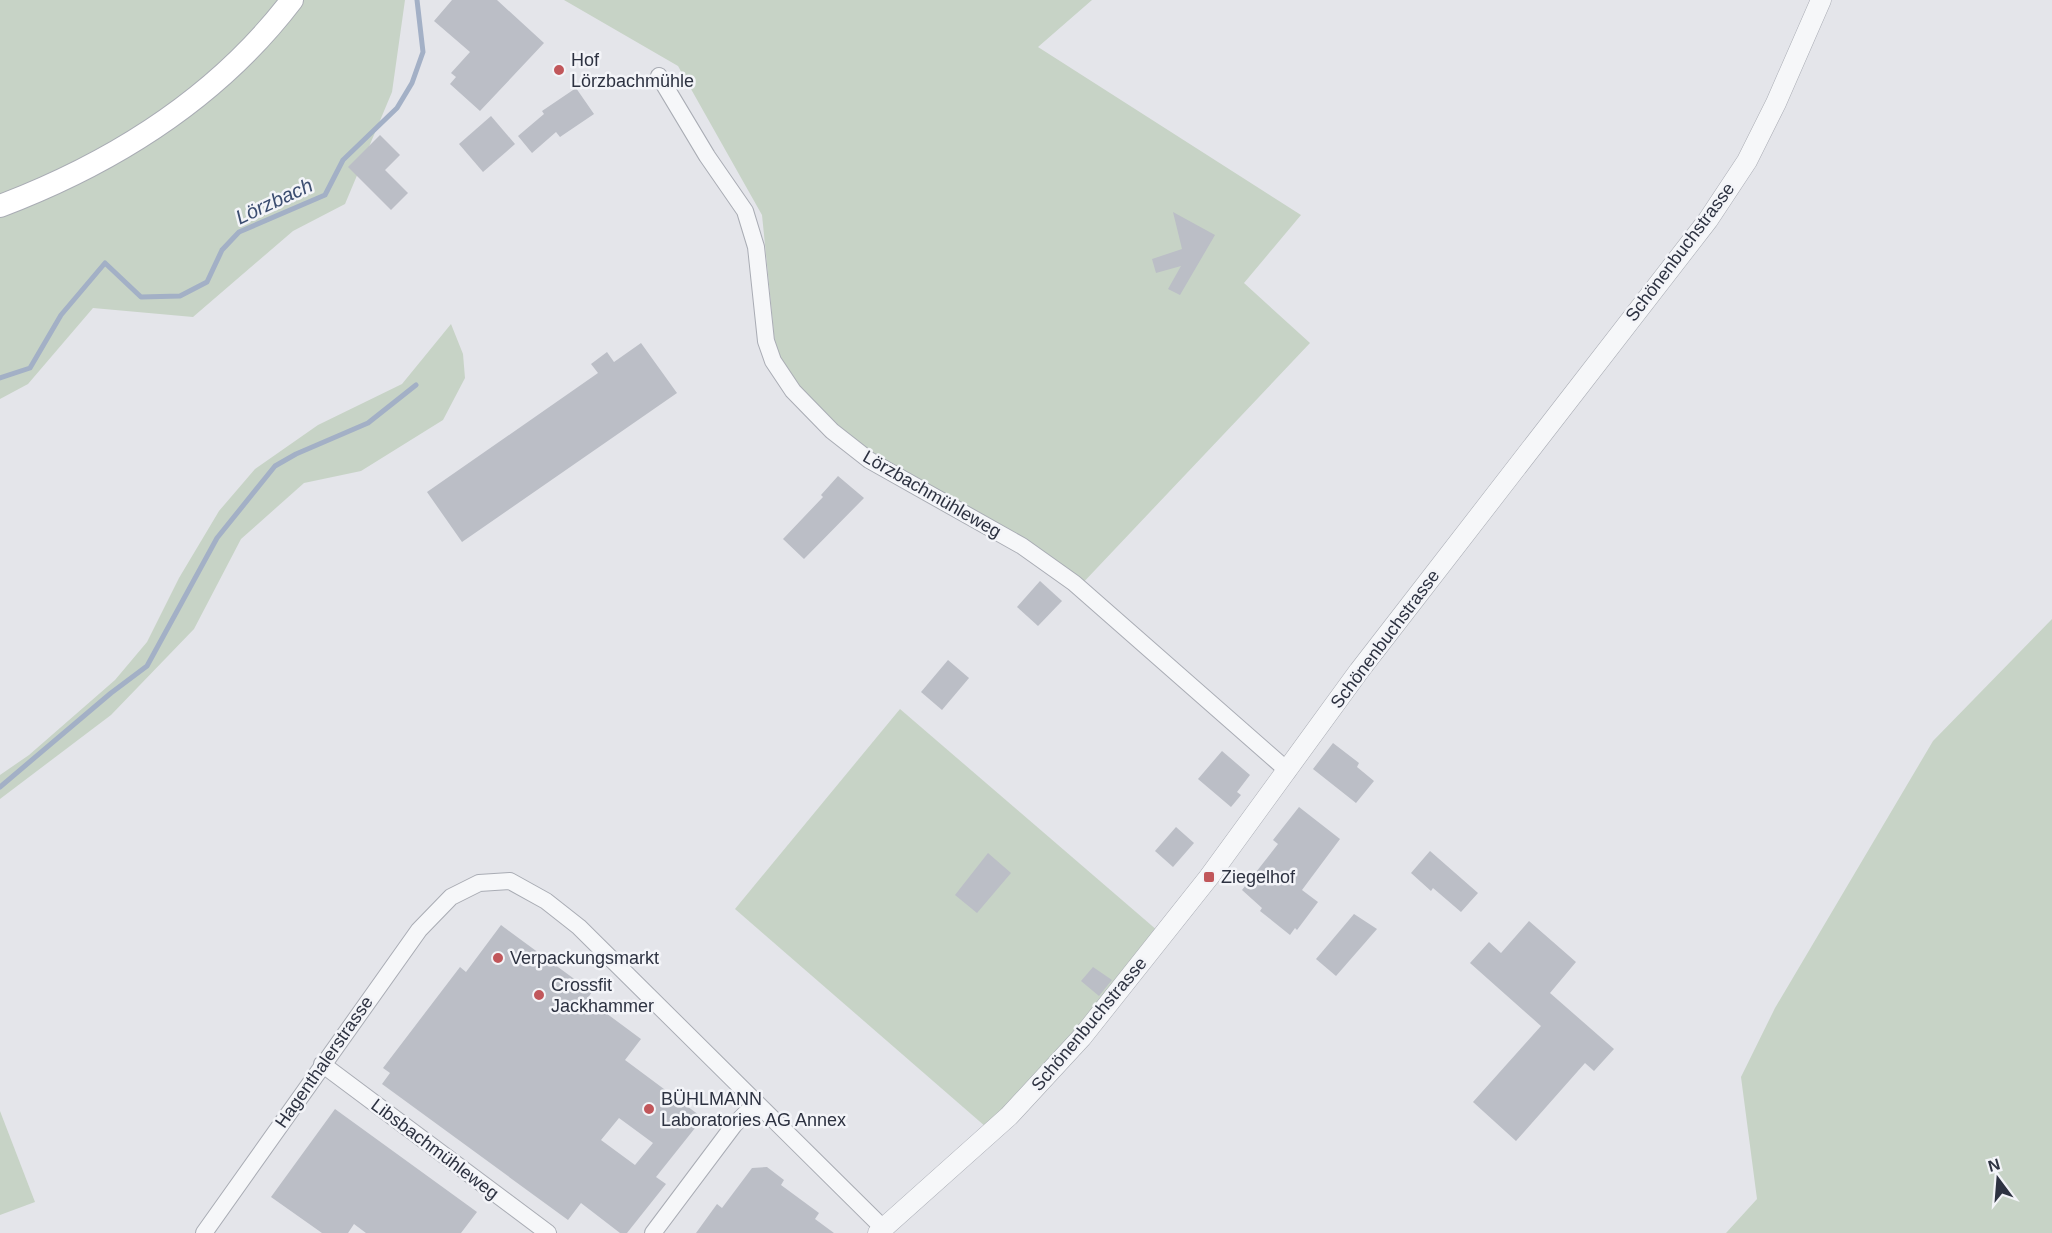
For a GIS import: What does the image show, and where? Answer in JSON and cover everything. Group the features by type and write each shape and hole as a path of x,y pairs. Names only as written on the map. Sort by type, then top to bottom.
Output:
{"main road":[{"path":"0,206 91,165 151,132 213,85 275,22 292,0"}],"street":[{"name":"Schönenbuchstrasse","path":"880,1230 1009,1116 1082,1037 1186,907 1288,771 1359,671 1708,220 1747,161 1776,103 1821,0"},
{"name":"Lörzbachmühleweg","path":"659,76 707,156 745,210 756,247 766,341 773,362 793,391 832,431 869,460 1022,546 1074,583 1288,771"},
{"name":"Hagenthalerstrasse","path":"204,1233 419,930 452,897 479,883 510,881 546,901 579,927 880,1230"},
{"name":"Libsbachmühleweg","path":"322,1064 548,1233"},
{"path":"654,1233 734,1125 756,1103"}],"green space":[{"path":"0,0 405,0 392,92 345,204 293,231 193,317 93,308 28,384 0,399"},
{"path":"564,0 1092,0 1038,47 1301,215 1244,283 1310,343 1079,587 852,443 777,363 762,215 678,66"},
{"path":"451,324 463,354 465,378 443,420 361,471 304,483 241,539 194,629 111,715 0,799 0,775 29,755 115,680 147,642 179,578 219,511 255,469 318,425 402,384"},
{"path":"2052,619 2052,1233 1726,1233 1757,1199 1741,1077 1775,1008 1933,741"},
{"path":"900,709 1158,931 1003,1120 986,1127 735,909"},
{"path":"0,1111 35,1202 0,1215"}],"building":[{"path":"452,0 497,0 544,43 480,111 450,84 456,77 451,73 470,52 434,21"},
{"path":"576,88 594,114 560,137 556,132 532,153 518,136 544,114 542,111"},
{"path":"491,116 515,144 483,172 459,144"},
{"path":"380,135 400,155 385,170 408,193 391,210 348,167"},
{"path":"1173,212 1215,235 1180,295 1168,289 1181,266 1156,273 1152,259 1182,249"},
{"path":"641,343 677,393 462,542 427,492 598,373 591,364 607,352 614,362"},
{"path":"838,476 864,498 804,559 783,539 823,497 821,495"},
{"path":"1040,581 1062,601 1038,626 1017,607"},
{"path":"948,660 969,678 942,710 921,692"},
{"path":"1333,743 1359,763 1357,767 1374,781 1356,803 1313,769"},
{"path":"1222,751 1250,775 1237,792 1241,795 1231,807 1198,779"},
{"path":"1299,807 1340,839 1302,890 1318,902 1297,930 1295,928 1290,935 1260,911 1262,908 1242,890 1278,844 1273,840"},
{"path":"1176,827 1194,843 1173,867 1155,851"},
{"path":"1430,851 1478,893 1461,912 1433,888 1431,891 1411,873"},
{"path":"988,853 1011,873 977,913 955,895"},
{"path":"1354,914 1377,929 1336,976 1316,959"},
{"path":"1529,921 1576,962 1550,993 1614,1049 1594,1071 1585,1063 1516,1141 1473,1102 1541,1026 1470,963 1489,942 1501,953"},
{"path":"501,925 592,992 587,999 641,1039 625,1060 703,1118 656,1177 666,1184 627,1233 620,1233 581,1203 568,1220 382,1084 390,1073 383,1068 460,967 466,972","holes":["619,1118 653,1143 635,1165 601,1140"]},
{"path":"1093,967 1112,980 1099,996 1081,981"},
{"path":"335,1109 477,1212 461,1233 366,1233 354,1224 348,1233 322,1233 271,1197"},
{"path":"767,1167 784,1180 781,1185 819,1213 815,1219 834,1233 696,1233 717,1204 722,1208 752,1168"}],"waterway":[{"name":"Lörzbach","path":"0,378 30,368 61,315 105,263 141,297 180,296 207,282 222,250 239,232 325,195 343,160 397,108 412,83 423,52 417,0"},
{"path":"0,787 111,693 147,666 217,538 275,466 296,454 368,423 416,385"}],"place":[{"name":"Hof Lörzbachmühle","path":"559,70"},
{"name":"Ziegelhof","path":"1209,877"},
{"name":"Verpackungsmarkt","path":"498,958"},
{"name":"Crossfit Jackhammer","path":"539,995"},
{"name":"BÜHLMANN Laboratories AG Annex","path":"649,1109"}]}
